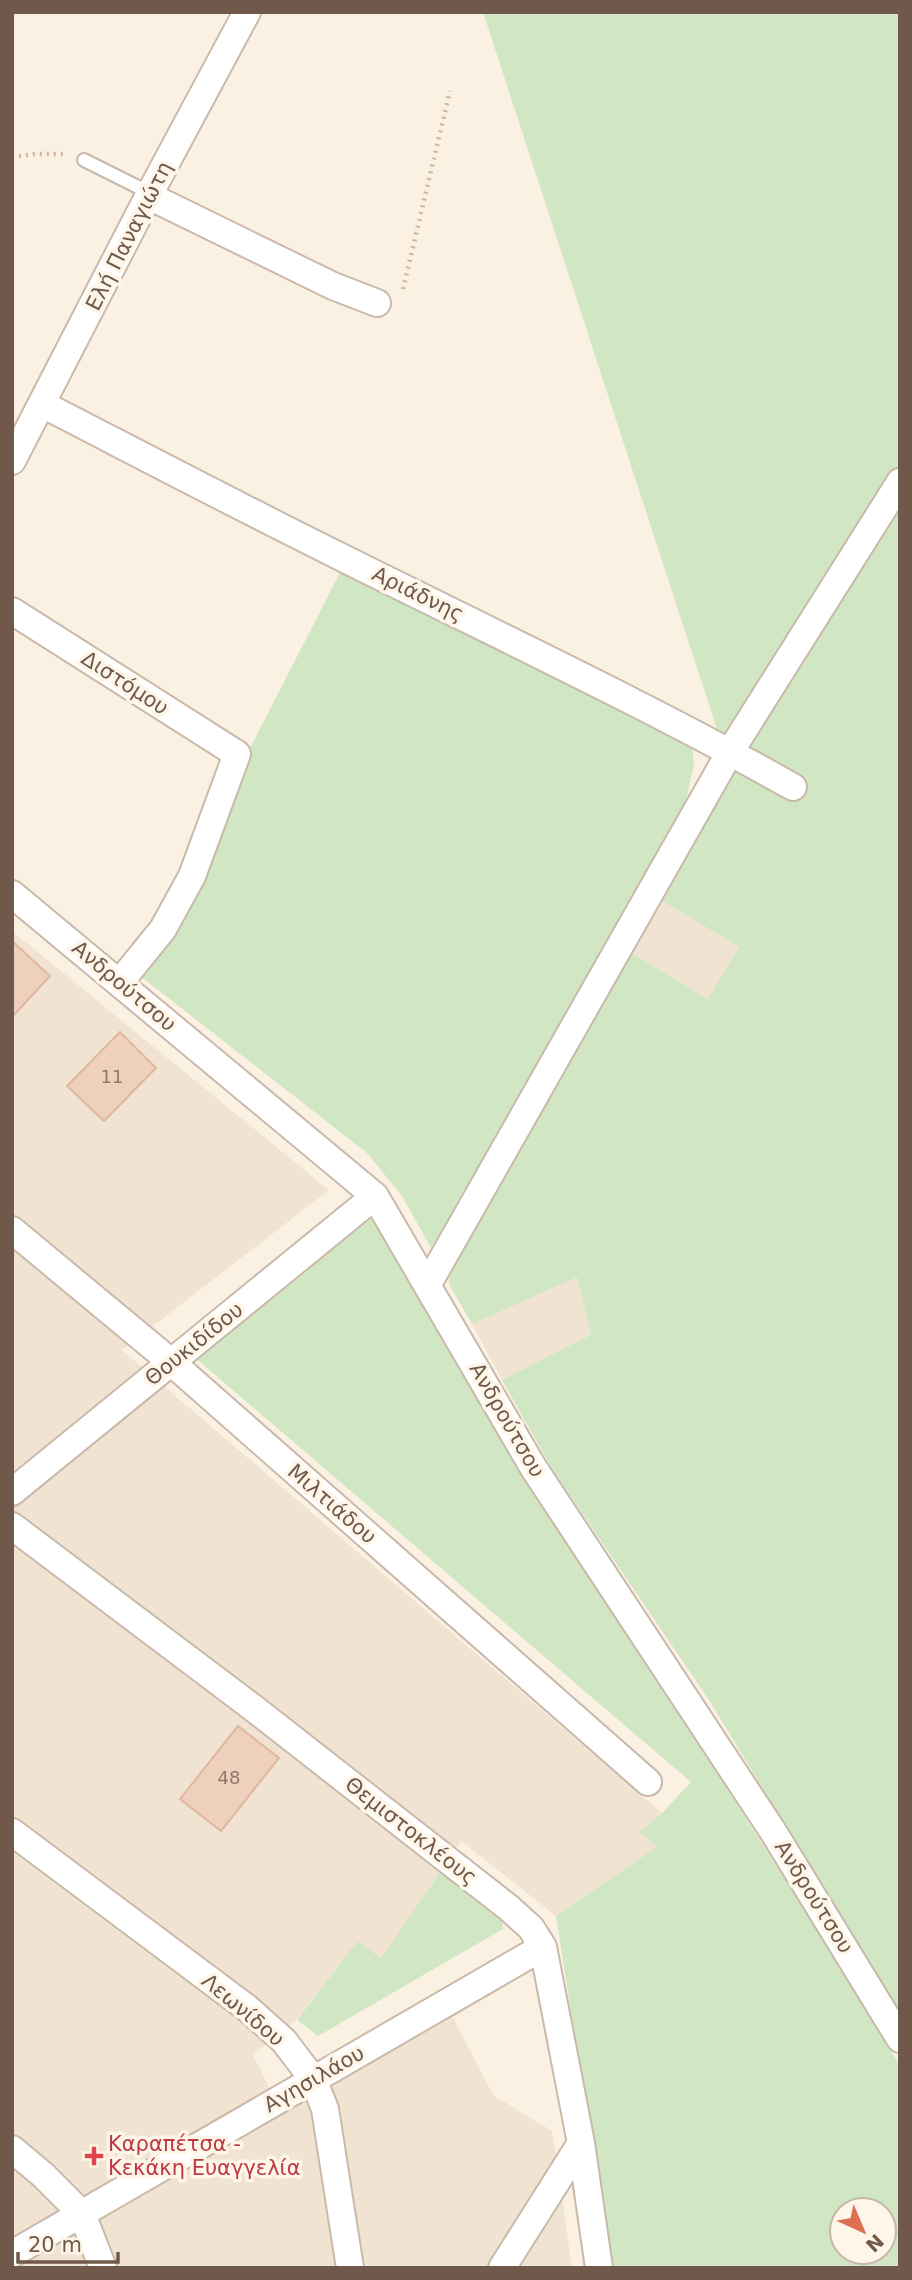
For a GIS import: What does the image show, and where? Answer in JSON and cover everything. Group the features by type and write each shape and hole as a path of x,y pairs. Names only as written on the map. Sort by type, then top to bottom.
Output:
{"street":[{"name":"Ελή Παναγιώτη","path":"12,461 247,12"},
{"path":"150,195 333,286 377,303"},
{"name":"Αριάδνης","path":"42,404 338,556 493,630 793,787"},
{"path":"428,1284 730,752 900,482"},
{"name":"Διστόμου","path":"12,611 237,754 192,876 152,945 120,982"},
{"name":"Ανδρούτσου","path":"12,894 375,1196 533,1467 774,1833 900,2039"},
{"name":"Θουκιδίδου","path":"12,1492 375,1196"},
{"name":"Μιλτιάδου","path":"12,1230 171,1362 648,1782"},
{"name":"Θεμιστοκλέους","path":"12,1526 252,1707 531,1928 542,1947 581,2143 600,2268"},
{"name":"Λεωνίδου","path":"12,1832 247,2008 284,2041 313,2079 325,2109 350,2268"},
{"name":"Αγησιλάου","path":"12,2254 542,1947"},
{"path":"502,2268 581,2143"},
{"path":"12,2149 82,2214 103,2268"}],"lane":[{"path":"84,160 150,195"}],"path":[{"path":"377,303 390,303 398,298 404,288 450,91"},
{"path":"12,157 54,153 84,160"}],"shaded area":[{"path":"654,896 739,947 708,999 623,948"},
{"path":"12,931 329,1190 122,1350 662,1813 639,1832 658,1847 556,1916 461,1841 381,1959 357,1941 297,2019 253,2055 279,2107 344,2078 446,2004 493,2095 552,2131 572,2268 12,2268"},
{"path":"577,1276 591,1335 502,1380 472,1324"}],"green space":[{"path":"483,12 900,12 900,2015 709,1700 554,1472 502,1380 591,1335 577,1277 472,1324 449,1284 451,1260 623,948 708,999 739,947 654,896 728,763"},
{"path":"343,567 658,726 692,748 694,764 683,815 431,1248 402,1196 367,1153 135,972"},
{"path":"374,1217 530,1482 829,1948 900,2066 900,2268 611,2268 556,1916 657,1847 639,1832 662,1813 691,1782 193,1356"},
{"path":"443,1868 502,1914 503,1929 318,2036 297,2020 357,1941 381,1958"}],"building":[{"path":"12,941 50,976 12,1017"},
{"path":"120,1032 156,1068 104,1121 67,1086"},
{"path":"238,1726 279,1758 221,1831 180,1799"}],"place":[{"name":"Καραπέτσα - Κεκάκη Ευαγγελία","path":"94,2156"}]}
